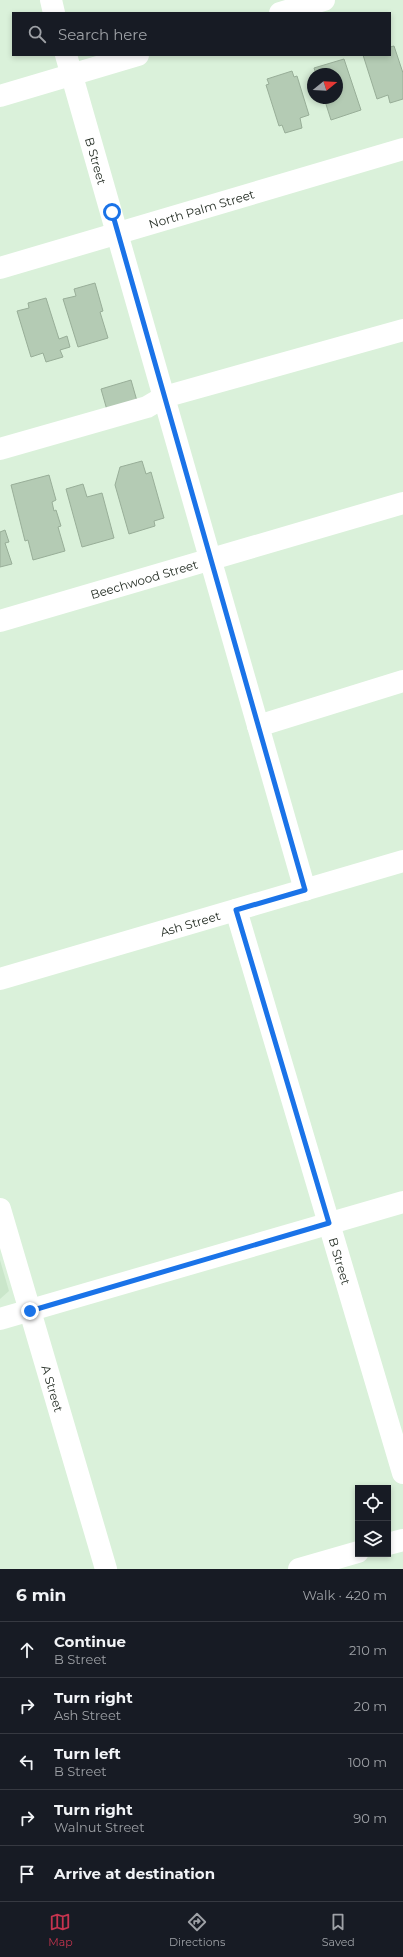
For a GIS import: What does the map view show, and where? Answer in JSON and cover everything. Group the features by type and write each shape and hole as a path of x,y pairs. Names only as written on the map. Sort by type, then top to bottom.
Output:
{"street":[{"path":"51,0 54,12"},
{"path":"283,12 324,0"},
{"path":"0,96 69,65 131,56"},
{"name":"B Street","path":"69,65 305,890"},
{"name":"North Palm Street","path":"0,268 403,149"},
{"path":"0,449 147,407 164,397 403,330"},
{"name":"Beechwood Street","path":"0,621 403,503"},
{"path":"258,726 403,681"},
{"name":"Ash Street","path":"0,979 403,861"},
{"name":"B Street","path":"236,910 403,1474"},
{"path":"0,1319 403,1202"},
{"name":"A Street","path":"0,1208 106,1569"},
{"path":"391,1543 403,1540"},
{"path":"298,1569 355,1553"}],"shaded area":[{"path":"0,1260 9,1291 0,1299"}],"building":[{"path":"394,46 403,73 403,99 390,103 388,95 377,99 363,56 391,56 391,47"},
{"path":"344,59 361,110 331,120 326,104 343,104 343,68 314,68"},
{"path":"292,71 294,77 297,76 309,115 300,118 302,128 285,133 282,125 279,126 266,85 269,84 267,79"},
{"path":"95,283 103,311 100,312 108,338 78,347 63,299 76,296 74,289"},
{"path":"46,298 59,339 67,336 70,347 60,350 63,357 46,362 43,353 31,357 17,311 29,308 28,303"},
{"path":"131,380 137,401 107,410 101,389"},
{"path":"142,461 146,474 151,472 164,518 154,521 155,526 129,534 115,485 120,467"},
{"path":"49,475 56,500 52,502 54,511 56,510 61,526 58,527 65,551 33,560 28,540 25,541 11,485"},
{"path":"83,484 87,497 102,493 114,538 82,547 66,489"},
{"path":"5,530 9,542 5,543 12,564 0,567 0,532"}],"route":[{"path":"30,1311 329,1223 236,910 305,890 112,212"}]}
